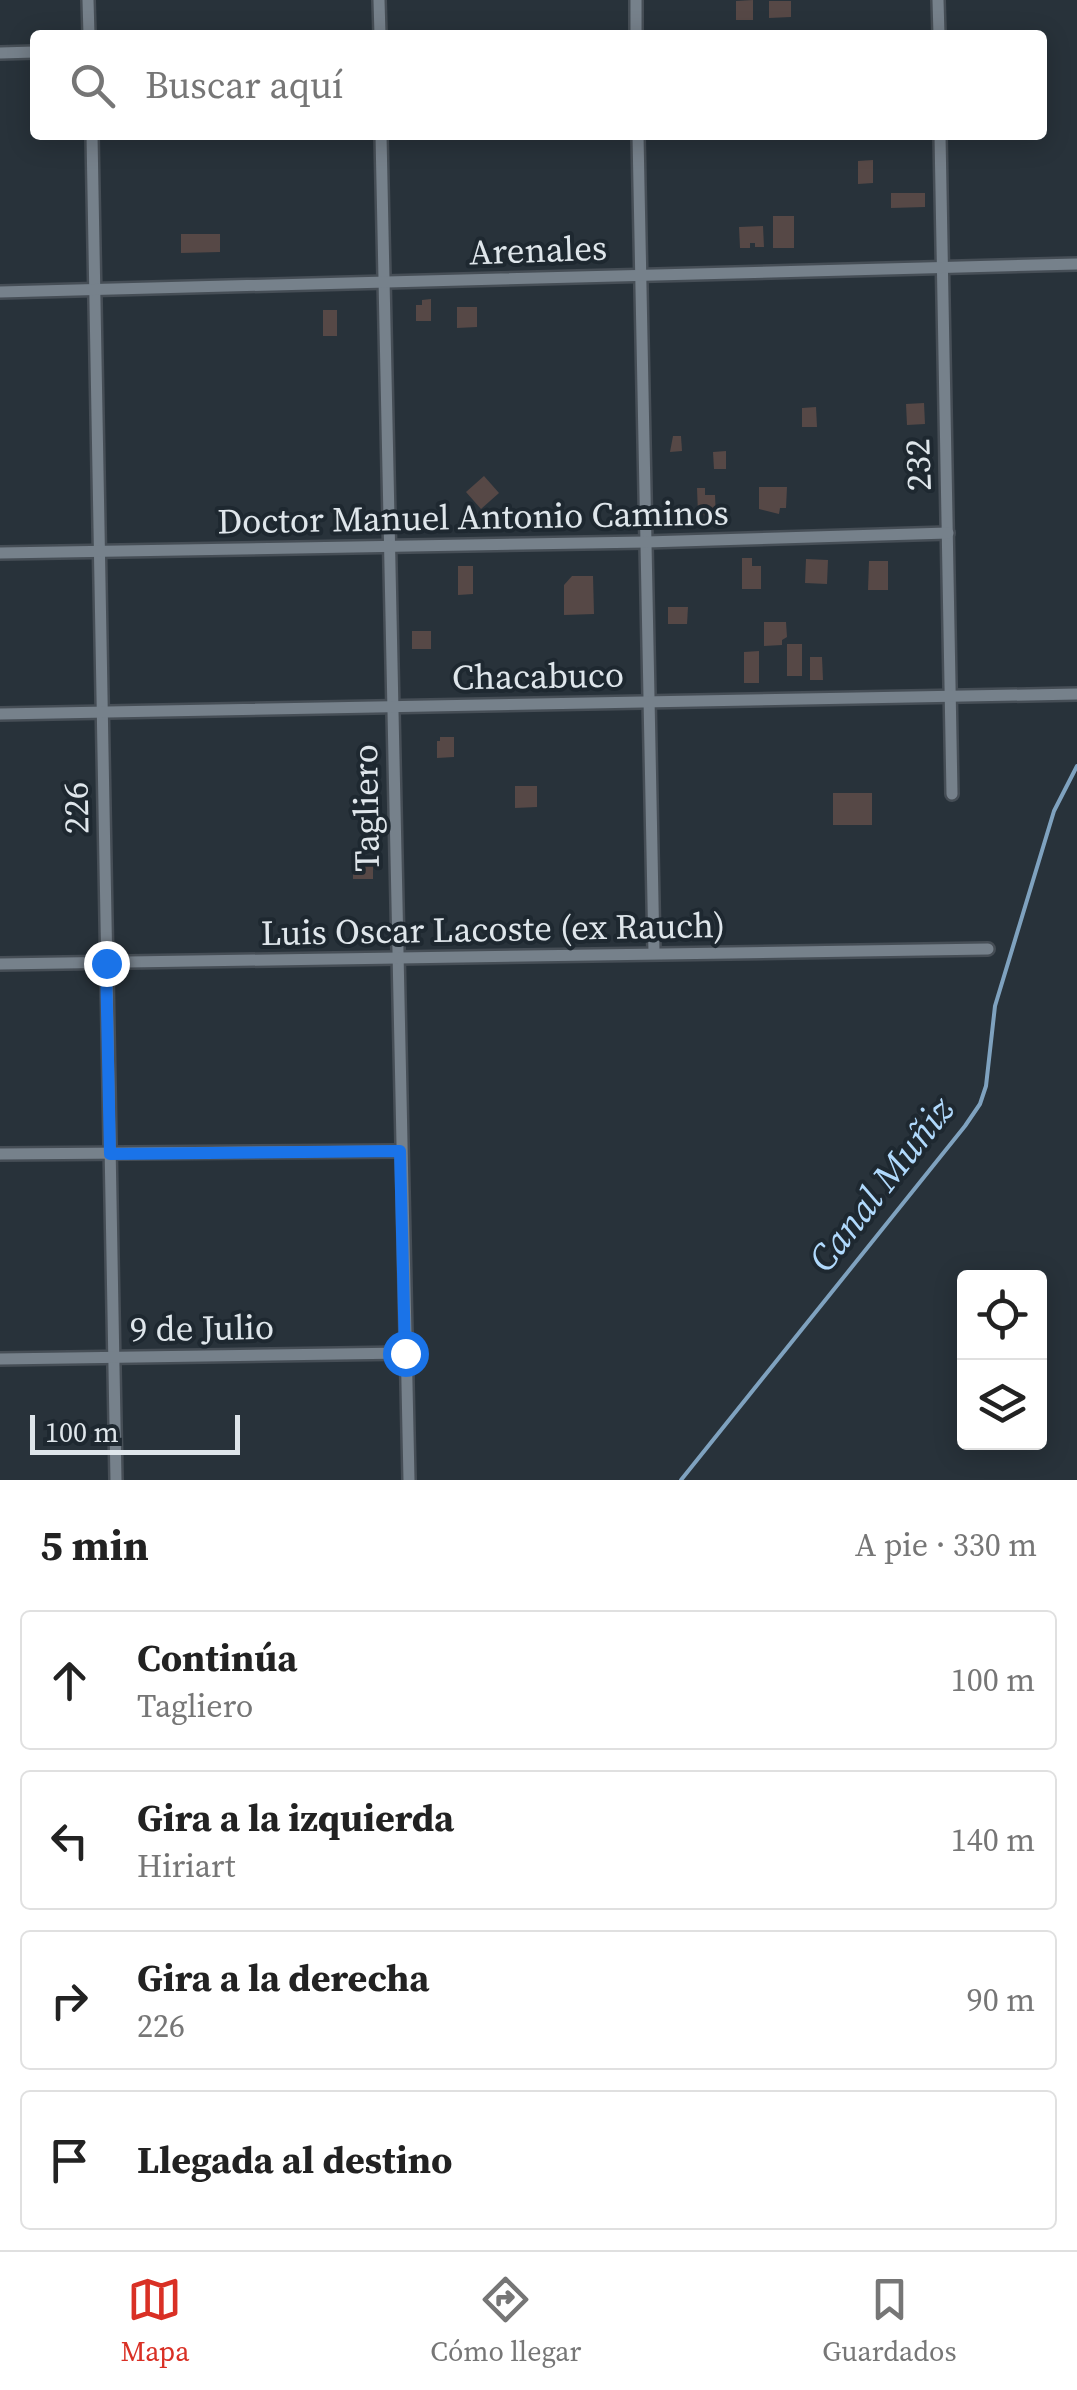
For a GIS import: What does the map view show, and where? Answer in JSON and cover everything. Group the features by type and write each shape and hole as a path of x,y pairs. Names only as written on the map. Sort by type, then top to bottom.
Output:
{"street":[{"path":"88,0 89,30"},
{"path":"379,0 380,30"},
{"path":"636,0 636,30"},
{"path":"938,0 938,30"},
{"path":"0,53 30,52"},
{"name":"226","path":"92,140 116,1480"},
{"name":"Tagliero","path":"382,140 409,1480"},
{"path":"638,140 654,953"},
{"name":"232","path":"940,140 952,794"},
{"name":"Arenales","path":"0,292 1077,264"},
{"name":"Doctor Manuel Antonio Caminos","path":"0,553 389,548 948,532"},
{"name":"Chacabuco","path":"0,714 1077,694"},
{"name":"Luis Oscar Lacoste (ex Rauch)","path":"0,964 988,949"},
{"path":"0,1154 400,1151"},
{"name":"9 de Julio","path":"0,1360 405,1353"}],"building":[{"path":"753,0 753,20 736,20 736,1"},
{"path":"769,1 791,1 791,17 769,18"},
{"path":"873,160 873,183 858,184 858,161"},
{"path":"891,193 925,193 925,207 891,208"},
{"path":"773,216 794,216 794,248 773,248"},
{"path":"763,226 764,247 750,243 750,248 740,248 739,227"},
{"path":"181,234 220,234 220,252 181,253"},
{"path":"431,299 431,321 416,321 416,305"},
{"path":"457,307 477,307 477,327 457,328"},
{"path":"323,310 337,310 337,336 323,336"},
{"path":"924,403 925,424 907,425 906,404"},
{"path":"816,407 817,427 802,427 802,408"},
{"path":"673,436 681,436 682,451 670,452"},
{"path":"726,451 726,469 714,469 713,452"},
{"path":"484,476 499,493 481,509 466,492"},
{"path":"759,487 787,487 786,508 780,508 779,514 759,509"},
{"path":"697,488 705,488 705,495 715,495 716,518 698,514"},
{"path":"742,558 752,558 752,566 761,566 761,589 742,589"},
{"path":"806,559 828,560 827,584 805,583"},
{"path":"869,561 888,561 888,590 868,590"},
{"path":"458,566 473,566 473,594 458,595"},
{"path":"572,576 593,576 594,614 564,615 564,585"},
{"path":"668,607 688,607 687,624 668,624"},
{"path":"764,622 786,622 787,637 782,645 764,646"},
{"path":"412,631 431,631 431,649 412,649"},
{"path":"787,644 802,644 802,676 787,676"},
{"path":"759,651 759,683 744,683 744,652"},
{"path":"810,657 822,657 823,680 810,680"},
{"path":"440,737 454,737 454,757 437,758"},
{"path":"515,786 537,786 537,807 515,808"},
{"path":"833,793 872,793 872,825 833,825"},
{"path":"353,862 373,862 373,879 353,879"}],"waterway":[{"name":"Canal Muñiz","path":"681,1480 980,1104 986,1086 995,1006 1054,811 1077,766"}],"route":[{"path":"106,963 110,1154 400,1151 405,1353"}]}
